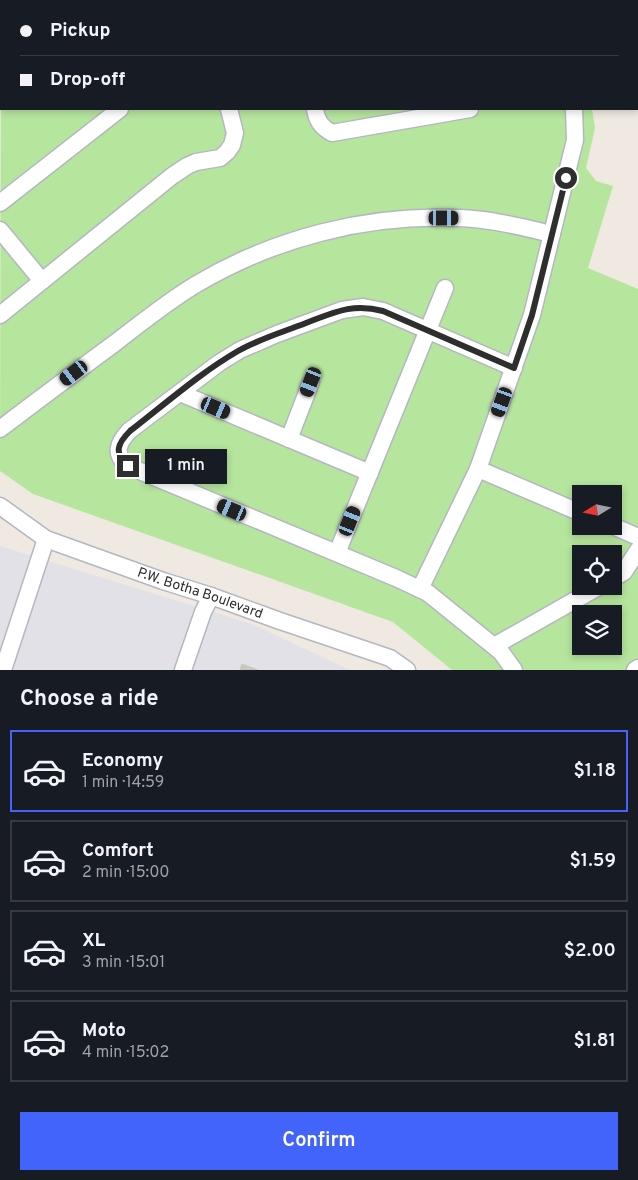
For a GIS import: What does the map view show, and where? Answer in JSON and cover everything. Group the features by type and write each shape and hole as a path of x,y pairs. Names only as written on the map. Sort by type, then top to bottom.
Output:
{"street":[{"path":"0,203 119,110"},
{"path":"0,315 187,166 220,158 232,145 234,133 229,110"},
{"path":"315,110 319,123 332,133 464,110"},
{"path":"420,589 478,469 532,315 575,140 574,110"},
{"path":"0,429 149,317 194,286 248,257 304,236 359,224 411,218 460,218 502,222 552,234"},
{"path":"0,230 42,281"},
{"path":"337,553 445,288"},
{"path":"514,368 383,311 363,307 342,310 240,350 219,363 130,431 121,440 118,448 123,461 128,466 428,593 501,652 514,670"},
{"path":"289,439 311,382"},
{"path":"180,393 370,473"},
{"path":"478,469 572,509"},
{"name":"P.W. Botha Boulevard","path":"0,506 42,536 163,581 390,658 407,670"},
{"path":"0,521 42,536 3,670"},
{"path":"622,530 638,537"},
{"path":"622,573 638,550"},
{"path":"494,646 584,595"},
{"path":"183,670 203,612 211,596"}],"shaded area":[{"path":"0,546 252,624 350,670 0,670"}],"green space":[{"path":"1,110 592,110 595,128 586,168 596,181 613,186 588,268 638,289 638,670 452,670 393,622 33,494 0,471"}],"building":[{"path":"242,664 258,670 240,670"}],"route":[{"path":"128,466 119,454 118,448 121,440 130,431 219,363 240,350 277,334 342,310 363,307 383,311 514,368 532,315 566,178"}]}
